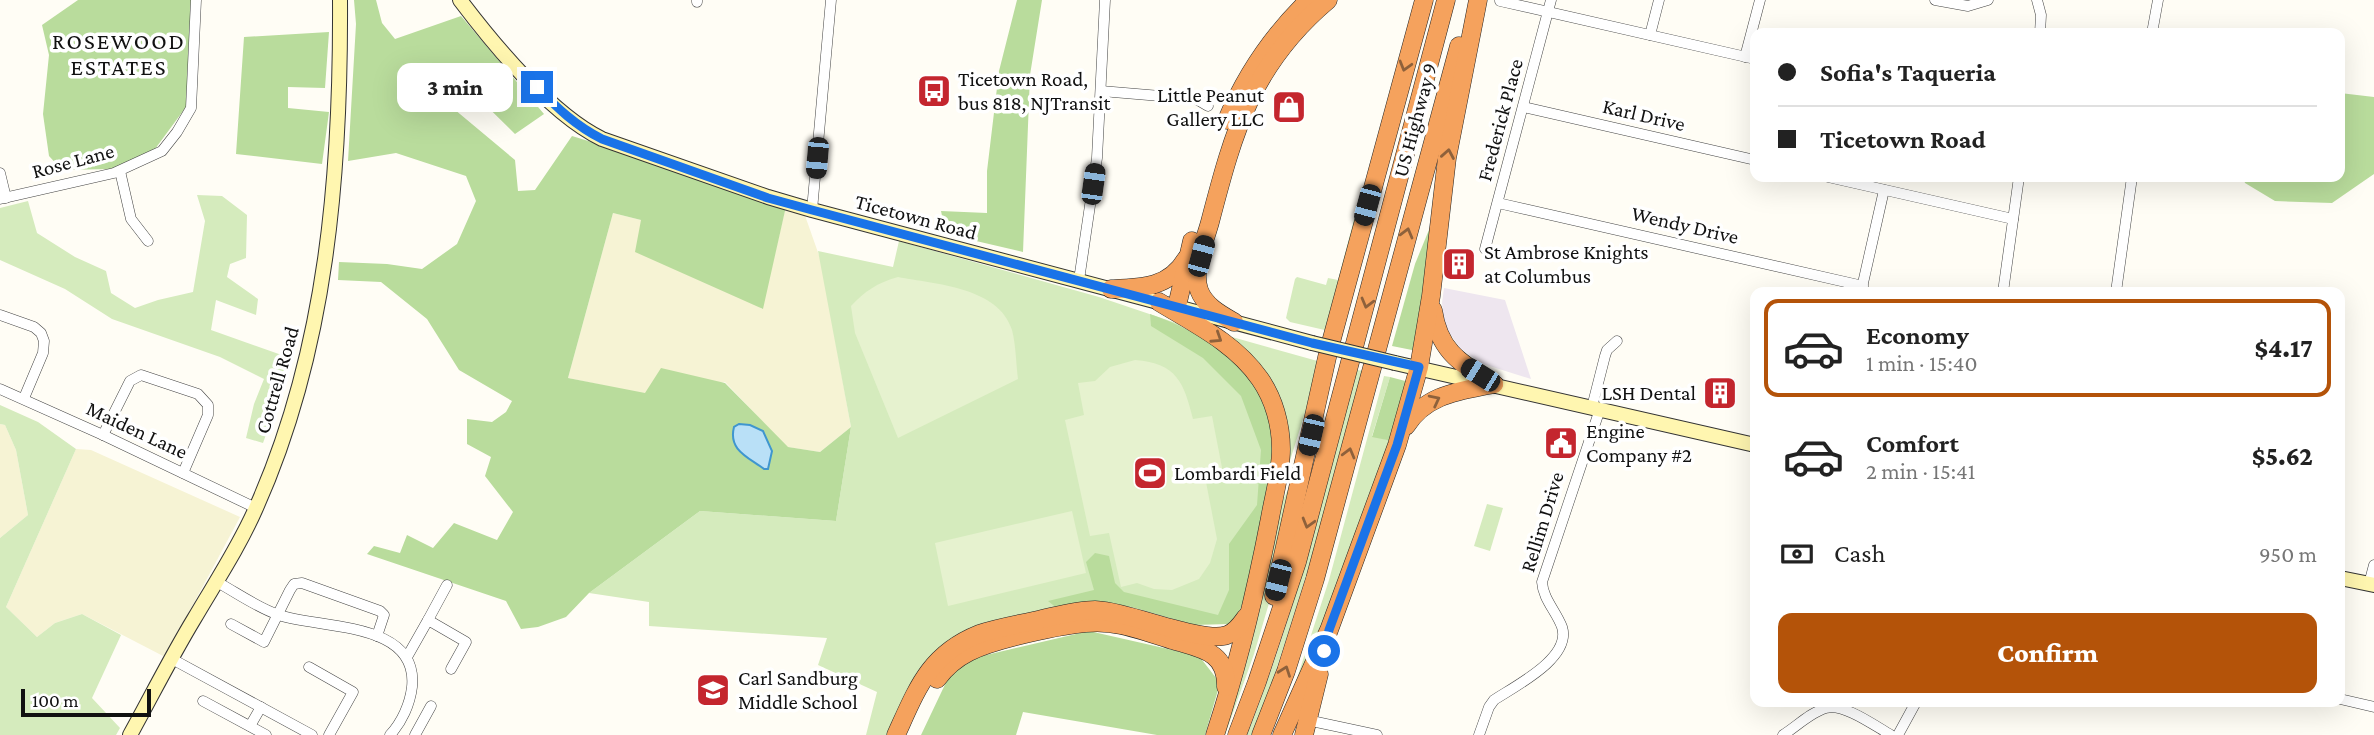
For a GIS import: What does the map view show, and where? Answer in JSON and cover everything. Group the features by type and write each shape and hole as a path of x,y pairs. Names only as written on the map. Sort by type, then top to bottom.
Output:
{"highway":[{"path":"1215,735 1226,702 1266,541 1281,453 1278,424 1269,395 1260,379 1236,352 1168,304 1189,253 1217,148 1237,95 1268,47 1309,0"},
{"path":"1234,322 1209,305 1199,290 1198,280 1201,256 1230,146 1250,98 1276,55 1301,25 1328,0"},
{"path":"1258,682 1264,638 1328,353 1422,0"},
{"name":"US Highway 9","path":"1237,735 1258,682 1297,562 1446,0"},
{"name":"US Highway 9","path":"1261,735 1286,671 1315,579 1472,0"},
{"path":"1282,735 1329,630 1397,445 1419,367 1431,296 1447,158 1478,0"},
{"path":"1111,289 1142,288 1161,283 1178,270 1189,253"},
{"path":"1431,296 1436,326 1447,349 1466,366 1494,384"},
{"path":"1266,541 1328,353"},
{"path":"1397,445 1411,419 1431,401 1448,393 1494,384"},
{"path":"895,735 926,672 946,652 979,634 1078,611 1095,610 1116,612 1202,636 1217,637 1236,630 1248,614"},
{"path":"909,735 932,685 960,657 992,643 1084,623 1113,624 1212,653 1222,663 1226,673 1226,702"},
{"path":"1306,728 1329,630"}],"street":[{"name":"Rose Lane","path":"3,199 120,171 162,151 191,108 196,0"},
{"name":"Cottrell Road","path":"130,735 256,508 288,422 309,349 331,211 340,65 340,0"},
{"name":"Ticetown Road","path":"460,0 519,68 556,107 583,130 653,158 812,210 1312,343 1750,445"},
{"path":"812,210 831,0"},
{"path":"1079,281 1097,158 1105,0"},
{"name":"Frederick Place","path":"1485,249 1551,0"},
{"path":"1650,35 1659,0"},
{"path":"1755,28 1760,0"},
{"path":"1935,0 1968,6 1988,0"},
{"path":"2037,0 2041,15 2040,28"},
{"path":"2152,28 2158,0"},
{"path":"1500,1 1750,58"},
{"path":"1101,90 1196,99 1209,106"},
{"name":"Karl Drive","path":"1524,107 1750,159"},
{"path":"120,171 131,219 148,241"},
{"path":"0,173 3,199"},
{"path":"1850,182 2013,219"},
{"path":"2004,287 2018,182"},
{"path":"2117,287 2131,182"},
{"path":"1862,287 1884,190"},
{"name":"Wendy Drive","path":"1498,203 1854,287"},
{"path":"0,315 34,327 41,333 44,341 43,353 24,398"},
{"name":"Rellim Drive","path":"1479,735 1494,700 1552,660 1560,649 1562,628 1543,592 1542,582 1596,408 1607,350 1617,341"},
{"path":"103,435 130,381 141,374 198,394 208,405 208,415 183,473"},
{"name":"Maiden Lane","path":"0,388 256,508"},
{"path":"2345,579 2372,585 2374,565"},
{"path":"217,582 279,615 345,626 377,636 398,647 407,657 413,679 411,699 390,735"},
{"path":"231,624 264,642 290,590 294,584 302,583 380,611 384,615 377,636"},
{"path":"407,657 447,585"},
{"path":"428,620 466,642 451,669"},
{"path":"172,659 312,735"},
{"path":"309,667 353,692 329,735"},
{"path":"2345,700 2374,707"},
{"path":"203,701 265,735"},
{"path":"415,735 431,706"},
{"path":"250,726 261,707"},
{"path":"1898,735 1913,707"},
{"path":"1783,735 1826,708 1838,708 1852,713 1891,735"},
{"path":"1306,728 1377,735"}],"shaded area":[{"path":"787,202 802,207 821,261 851,427 820,452 787,447 725,382 645,394 568,378 613,213 641,220 762,309"},
{"path":"1444,288 1505,300 1531,379 1480,363 1460,348 1444,321"},
{"path":"0,424 5,425 16,450 28,515 0,538"},
{"path":"76,449 91,450 240,517 165,657 82,614 55,623 37,637 6,607"}],"green space":[{"path":"78,0 191,0 186,107 155,149 112,169 62,170 49,156 43,114 49,55 42,25"},
{"path":"354,0 376,0 382,23 395,39 461,16 544,114 515,134 456,76 436,94 515,160 518,191 535,190 572,136 787,202 763,309 635,252 641,220 613,213 568,378 645,393 661,368 725,383 788,447 820,452 851,427 836,521 700,511 589,593 566,617 538,627 521,629 506,601 367,554 374,546 400,553 407,535 433,548 454,523 497,540 513,512 485,476 491,457 467,444 467,419 492,422 506,412 512,401 459,370 427,319 381,282 338,280 339,262 422,269 457,244 476,201 466,176 396,153 348,161 356,24"},
{"path":"1017,0 1042,0 1030,75 1023,252 946,234 941,211 987,213 987,171 999,71"},
{"path":"329,32 325,88 288,87 288,108 329,112 322,164 236,154 244,37"},
{"path":"2345,94 2374,97 2374,174 2332,203 2275,201 2245,183 2345,182"},
{"path":"1362,189 1366,189 1329,331 1290,322 1286,318 1297,277 1326,285 1328,278 1338,280"},
{"path":"197,195 222,196 247,215 246,258 230,264 227,277 258,299 256,315 216,300 211,330 293,359 263,443 246,438 254,404 264,379 220,357 112,319 65,289 0,260 0,208 28,201 37,233 75,257 106,271 111,293 135,308 193,292 205,221"},
{"path":"1433,220 1417,351 1392,346 1415,264"},
{"path":"899,241 1099,297 1179,324 1271,417 1253,564 1229,624 1095,601 962,633 922,665 890,735 866,735 877,692 818,665 827,638 649,626 649,602 589,593 700,511 836,521 851,427 818,251 893,267"},
{"path":"898,277 964,290 994,305 1005,316 1012,330 1018,379 898,438 855,333 851,306 872,288"},
{"path":"1150,314 1198,335 1240,366 1267,407 1274,432 1274,469 1251,574 1239,612 1229,624 1194,625 1128,606 1096,603 1058,609 1048,601 1094,590 1086,562 1095,553 1109,556 1115,583 1124,592 1218,615 1229,590 1229,544 1257,505 1261,450 1241,396 1203,358 1151,326"},
{"path":"1232,337 1321,362 1288,467 1230,341"},
{"path":"1135,360 1161,365 1176,377 1182,385 1193,419 1212,416 1224,478 1206,482 1217,539 1210,563 1199,579 1172,590 1154,589 1137,583 1121,587 1109,533 1090,536 1065,420 1084,415 1078,383 1095,381 1110,367"},
{"path":"1356,370 1365,371 1312,554 1254,735 1247,735 1294,600"},
{"path":"1384,376 1390,377 1372,436 1392,441 1313,657 1287,709 1329,580"},
{"path":"1390,377 1409,382 1392,441 1372,437"},
{"path":"0,405 38,422 76,449 6,607 37,637 55,623 82,614 121,635 92,698 120,728 116,735 0,735 0,538 28,515 16,450 5,425 0,424"},
{"path":"1295,474 1272,593 1225,735 1221,735 1283,500"},
{"path":"1487,504 1503,508 1490,551 1474,546"},
{"path":"1072,511 1086,573 948,606 935,543"},
{"path":"1089,631 1199,656 1220,683 1205,735 1157,735 1023,712 1016,735 921,735 950,674 965,660"}],"water":[{"path":"739,424 750,425 763,431 772,451 768,469 752,461 737,447 733,435 734,427"}],"place":[{"name":"Ticetown Road, bus 818, NJTransit","path":"934,91"},
{"name":"Little Peanut Gallery LLC","path":"1289,107"},
{"name":"St Ambrose Knights at Columbus","path":"1459,264"},
{"name":"LSH Dental","path":"1720,393"},
{"name":"Engine Company #2","path":"1561,443"},
{"name":"Lombardi Field","path":"1150,473"},
{"name":"Carl Sandburg Middle School","path":"713,690"}],"district":[{"name":"ROSEWOOD ESTATES","path":"119,54"}],"route":[{"path":"537,87 583,130 653,158 768,198 1312,343 1419,367 1397,445 1329,630 1324,651"}]}
